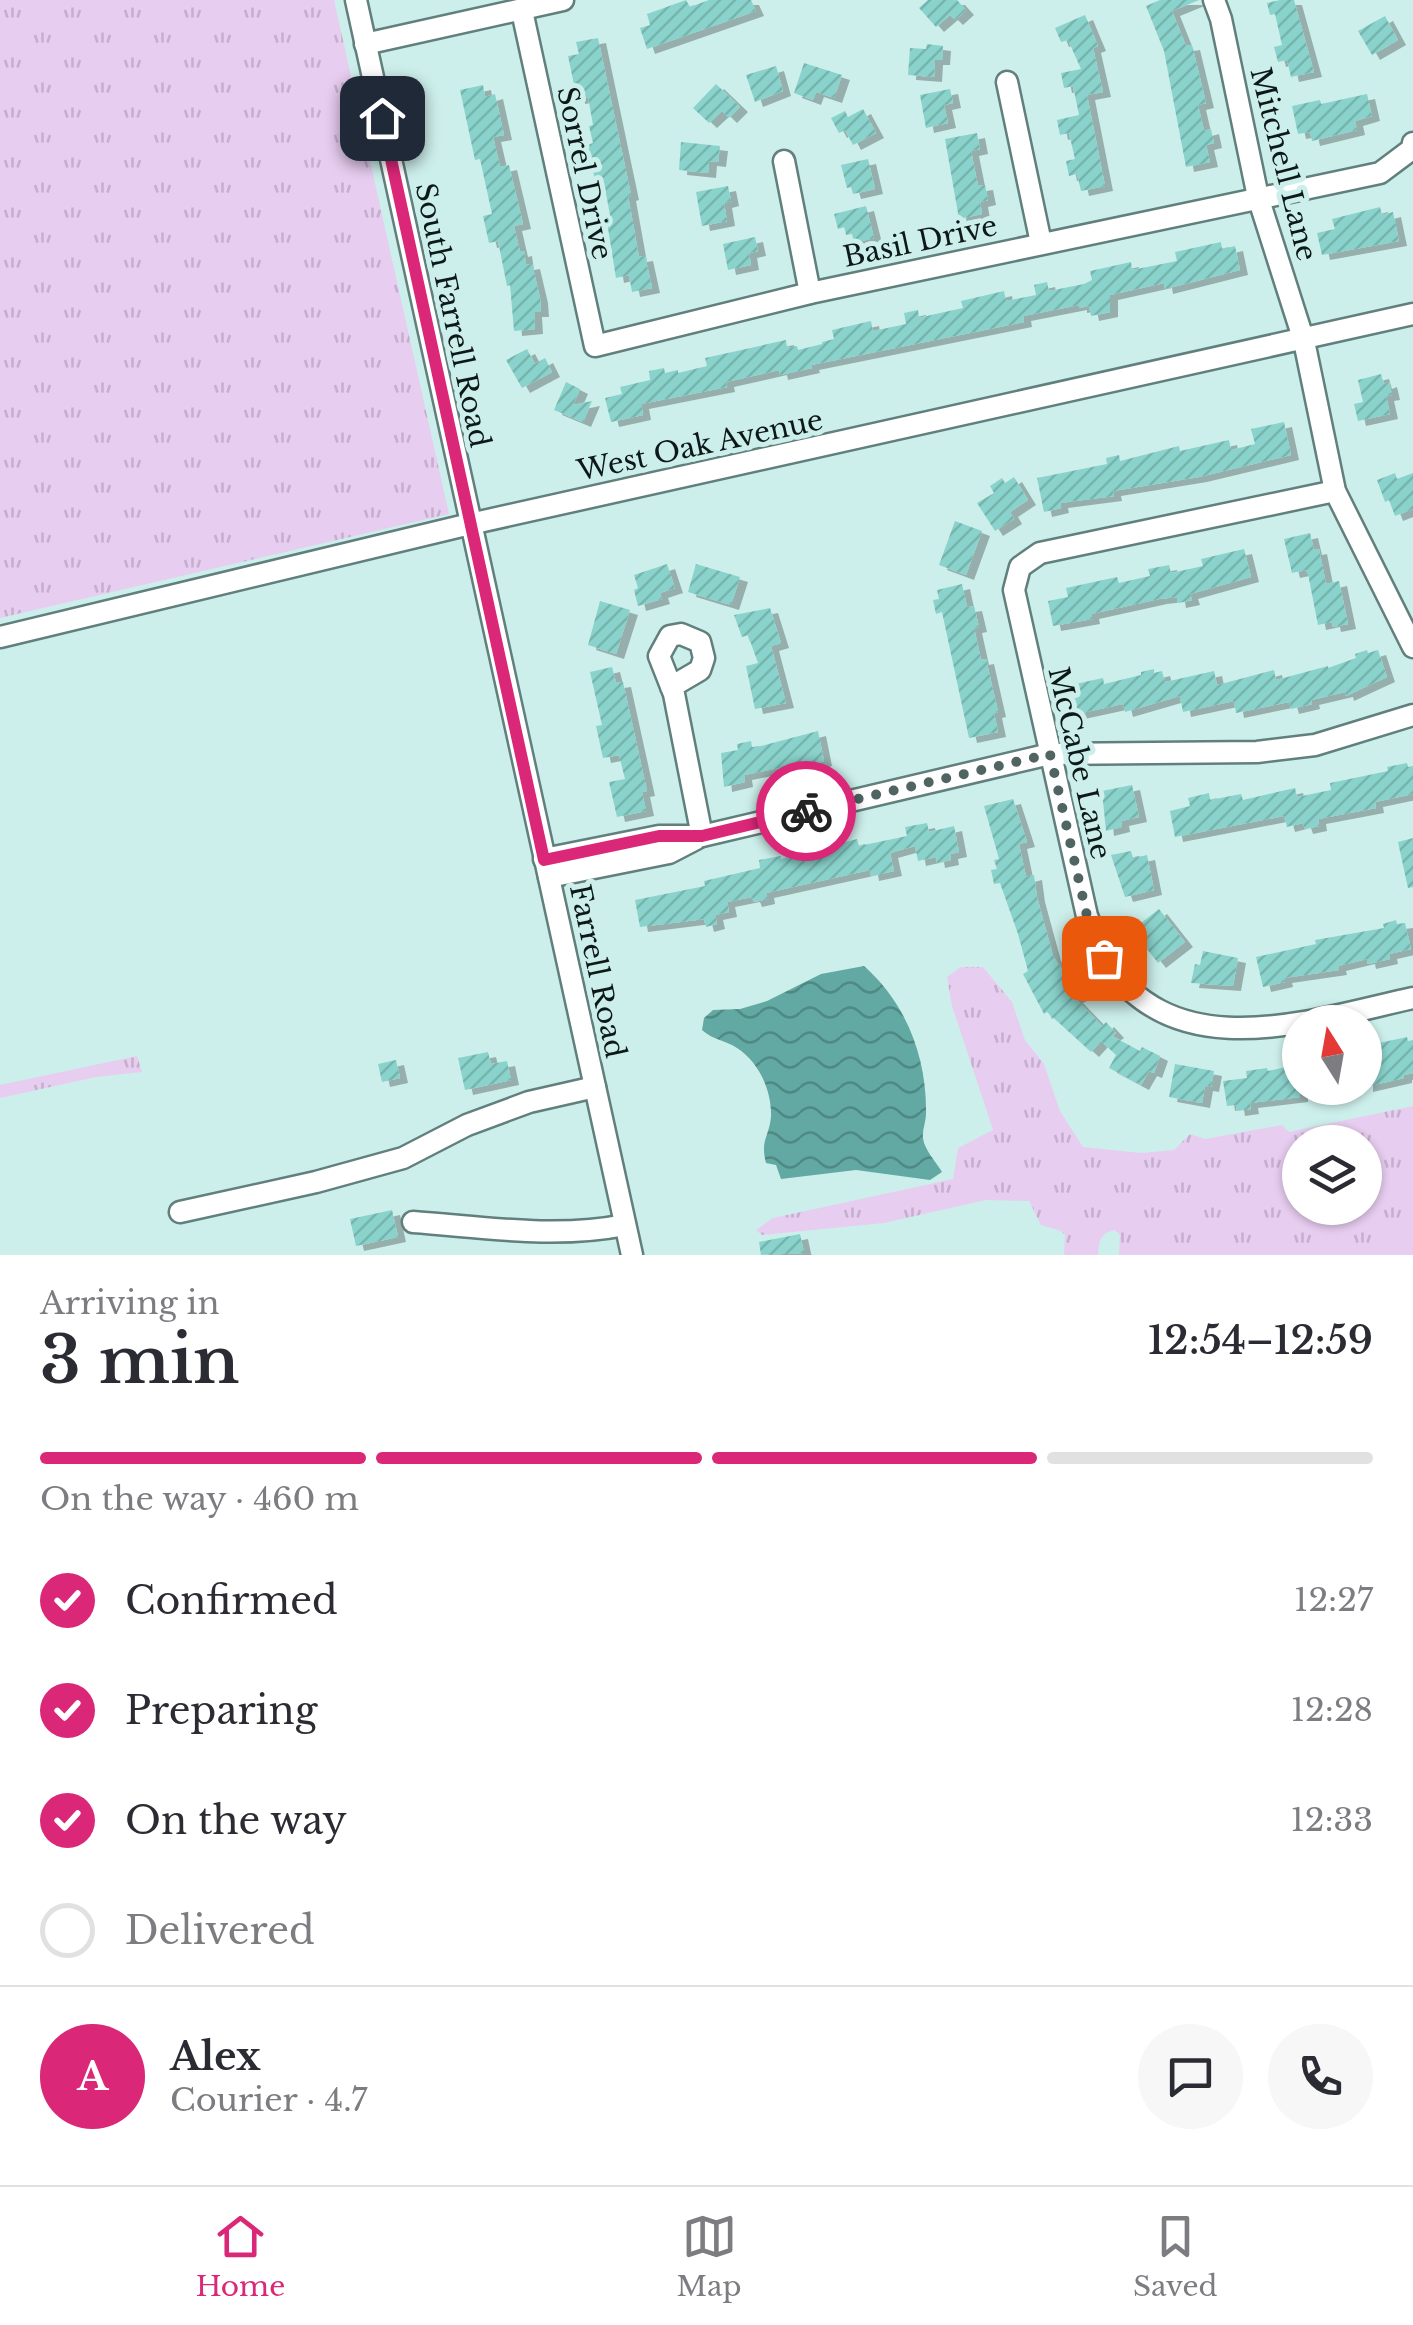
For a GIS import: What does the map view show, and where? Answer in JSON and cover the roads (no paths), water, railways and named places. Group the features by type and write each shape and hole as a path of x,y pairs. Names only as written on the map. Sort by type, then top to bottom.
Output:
{"street":[{"name":"South Farrell Road","path":"356,0 470,524"},
{"path":"366,44 564,0"},
{"name":"Mitchell Lane","path":"1214,0 1258,197 1304,340 1335,491 1413,647"},
{"name":"Sorrel Drive","path":"522,11 595,346"},
{"path":"1007,82 1041,243"},
{"name":"Basil Drive","path":"595,346 810,293 1380,173 1412,149 1413,143"},
{"path":"784,160 810,293"},
{"name":"West Oak Avenue","path":"0,637 470,524 1413,314"},
{"name":"McCabe Lane","path":"1335,491 1040,553 1020,567 1014,590 1087,916 1104,958 1127,986 1162,1012 1216,1029 1276,1028 1413,998"},
{"name":"Farrell Road","path":"470,524 632,1255"},
{"path":"671,687 702,836"},
{"path":"547,868 669,853 702,836 1050,754 1257,752 1315,745 1413,715"},
{"path":"180,1212 403,1158 467,1126 528,1102 595,1088"},
{"path":"412,1222 518,1231 625,1226"}],"water":[{"path":"864,966 892,997 911,1032 923,1072 924,1142 942,1172 930,1180 856,1170 781,1179 776,1165 766,1163 764,1155 771,1117 763,1078 745,1054 702,1030 704,1018 713,1010 740,1009 767,1001 821,974"}]}
